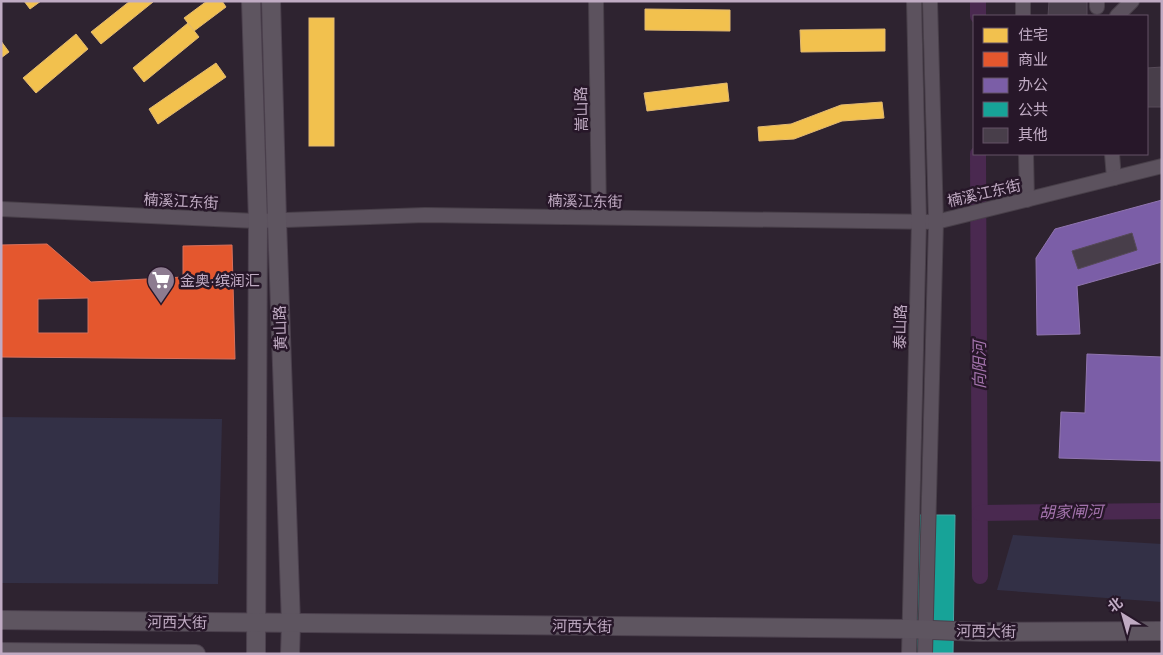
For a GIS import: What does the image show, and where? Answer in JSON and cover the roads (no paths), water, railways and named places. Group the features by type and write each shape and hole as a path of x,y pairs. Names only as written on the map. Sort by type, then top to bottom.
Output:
{"main road":[{"name":"黄山路","path":"251,1 258,221 256,654"},
{"name":"黄山路","path":"271,1 276,221 291,624 290,654"},
{"name":"河西大街","path":"1,620 980,632 1162,630"},
{"name":"河西大街","path":"1,652 196,654"}],"street":[{"name":"嵩山路","path":"596,1 598,217"},
{"name":"泰山路","path":"914,1 919,222 917,630 925,654"},
{"name":"泰山路","path":"909,654 917,630 936,222 930,1"},
{"path":"1023,1 1023,15"},
{"path":"1118,15 1132,1"},
{"path":"1026,155 1027,200"},
{"path":"1112,155 1114,178"},
{"name":"楠溪江东街","path":"1,209 258,221 425,215 936,222 1162,166"}],"waterway":[{"name":"向阳河","path":"978,1 978,15"},
{"name":"向阳河","path":"978,155 980,576"},
{"name":"胡家闸河","path":"980,513 1162,511"}],"place":[{"name":"金奥·缤润汇","path":"161,304"}]}
